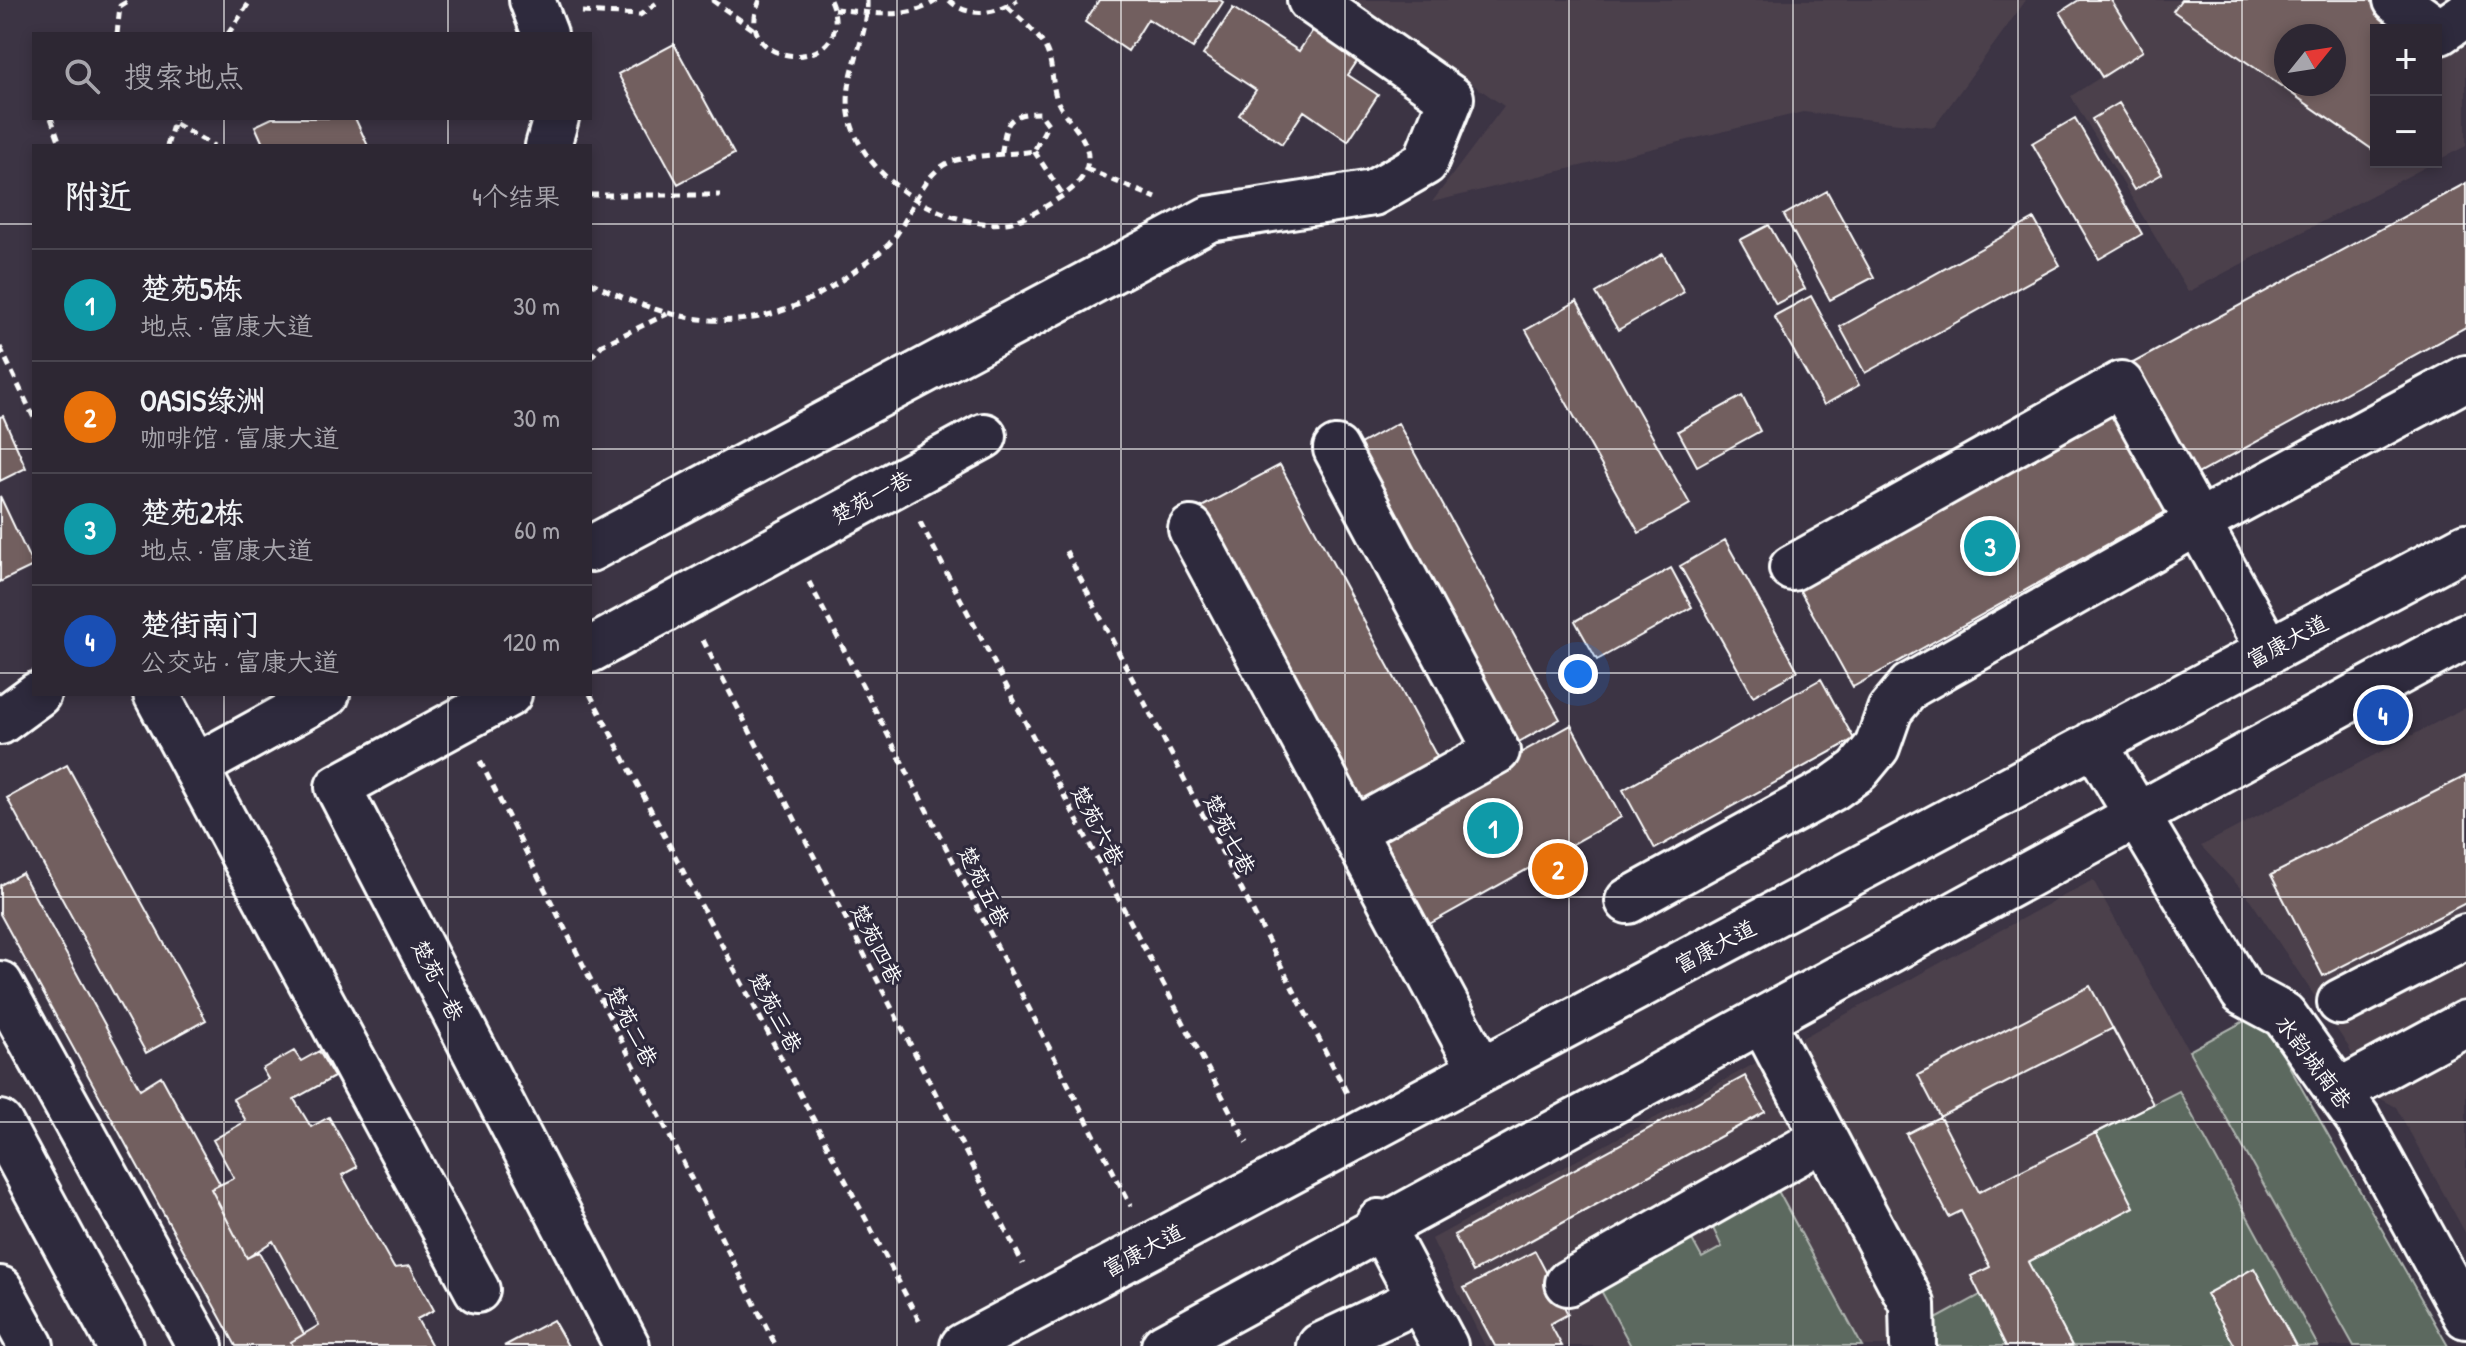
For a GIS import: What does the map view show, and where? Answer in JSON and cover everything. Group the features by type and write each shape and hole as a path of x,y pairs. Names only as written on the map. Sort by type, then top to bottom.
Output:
{"street":[{"path":"600,530 1209,219 1373,193 1425,163 1451,98 1310,0"},
{"path":"2396,0 2440,32 2466,14"},
{"path":"549,144 555,120"},
{"path":"1628,901 1833,788 1858,770 1877,747 1890,710 1910,686 2197,523 2466,378"},
{"path":"1792,568 2121,384 2269,651"},
{"name":"楚苑一巷","path":"592,649 984,436"},
{"path":"1336,449 1497,751 1353,831"},
{"path":"1191,529 1481,1070"},
{"name":"富康大道","path":"944,1339 1043,1303 2466,546"},
{"path":"1164,1346 1380,1225 2466,636"},
{"path":"0,722 35,696"},
{"path":"157,696 477,1290"},
{"path":"195,767 323,696"},
{"name":"楚苑一巷","path":"505,696 338,787 627,1346"},
{"name":"水韵城南巷","path":"2094,743 2243,993 2284,1015 2358,1119 2466,1316"},
{"path":"2340,1002 2466,937"},
{"path":"0,984 200,1346"},
{"path":"1762,1020 1912,1304 1913,1346"},
{"path":"2338,1092 2466,1023"},
{"path":"0,1123 120,1346"},
{"path":"1568,1283 1824,1138"},
{"path":"0,1171 93,1346"},
{"path":"1380,1225 1445,1346"},
{"path":"0,1289 31,1346"},
{"path":"1320,1346 1420,1299"}],"path":[{"path":"117,32 120,6 130,0"},
{"path":"229,32 251,0"},
{"path":"538,16 640,15 661,0"},
{"path":"712,0 757,32"},
{"path":"760,0 755,19 757,32 764,44 786,57 813,54 831,35 834,9 830,0"},
{"path":"867,0 868,12 848,86 849,115 860,142 878,167 932,210 986,225 1010,223 1073,189 1086,169 1088,155 1079,133 1057,100 1046,48 1008,7"},
{"path":"834,9 894,15 922,11 937,0"},
{"path":"949,0 967,12 985,13 1008,7 1018,0"},
{"path":"1001,157 1009,120 1022,113 1040,113 1048,124 1034,151"},
{"path":"52,120 60,144"},
{"path":"168,144 175,121 211,144"},
{"path":"1034,151 1063,195"},
{"path":"592,283 668,313 718,324 794,309 829,289 890,243 927,179 947,163 1034,151"},
{"path":"1086,169 1209,219"},
{"path":"592,195 720,195"},
{"path":"592,356 602,345 668,313"},
{"path":"0,347 32,414"},
{"name":"楚苑六巷","path":"899,483 1268,1183"},
{"name":"楚苑五巷","path":"789,542 1151,1245"},
{"name":"楚苑七巷","path":"1066,551 1367,1131"},
{"name":"楚苑四巷","path":"682,600 1043,1303"},
{"name":"楚苑三巷","path":"592,696 944,1339"},
{"name":"楚苑二巷","path":"460,721 776,1346"}],"shaded area":[{"path":"1351,0 2026,0 1934,127 1803,112 1432,202 1504,106"},
{"path":"2079,0 2466,0 2466,146 2442,158 2442,24 2370,24 2370,168 2424,168 2188,292 2071,96 2101,77 2060,12"},
{"path":"2466,707 2466,1234 2396,1107 2369,1092 2348,1046 2247,895 2201,846"},
{"path":"2093,880 2354,1346 1485,1346 1432,1239"}],"green space":[{"path":"2259,1013 2448,1346 2354,1346 2189,1051"},
{"path":"2179,1091 2318,1346 2072,1346 2028,1262 2134,1207 2096,1133"},
{"path":"1777,1189 1862,1346 1631,1346 1598,1285 1690,1236 1702,1258 1722,1247 1711,1224"},
{"path":"1980,1295 2006,1346 1936,1346 1925,1325"}],"building":[{"path":"1099,0 1223,2 1193,48 1148,19 1128,51 1085,22"},
{"path":"2079,0 2111,0 2143,51 2102,77 2060,12"},
{"path":"2181,0 2430,0 2413,24 2370,24 2370,148 2295,96 2346,96 2346,24 2274,24 2274,81 2173,11"},
{"path":"1233,8 1299,51 1321,18 1366,48 1348,75 1378,95 1348,141 1304,111 1282,144 1239,115 1256,90 1203,55"},
{"path":"674,44 734,154 678,184 618,74"},
{"path":"2119,103 2162,174 2134,190 2092,119"},
{"path":"2075,118 2142,234 2099,259 2032,143"},
{"path":"268,120 356,120 367,144 263,144 255,126"},
{"path":"2466,183 2466,327 2196,475 2133,363"},
{"path":"1827,191 1874,277 1830,300 1784,215"},
{"path":"2034,219 2060,265 1865,373 1840,327"},
{"path":"1769,225 1805,289 1776,304 1740,240"},
{"path":"1663,254 1684,292 1618,330 1596,293"},
{"path":"1811,296 1859,385 1824,405 1774,316"},
{"path":"1577,301 1690,504 1639,533 1526,330"},
{"path":"1742,396 1760,431 1697,466 1678,431"},
{"path":"2126,405 2181,503 1853,687 1799,589"},
{"path":"3,416 26,468 0,481 0,417"},
{"path":"1398,423 1560,719 1515,744 1353,448"},
{"path":"1280,465 1442,766 1354,813 1192,512"},
{"path":"0,496 32,566 0,582"},
{"path":"1725,540 1798,671 1753,696 1680,566"},
{"path":"1671,568 1692,607 1597,660 1575,621"},
{"path":"1821,679 1854,739 1655,849 1623,790"},
{"path":"1571,725 1621,817 1415,932 1364,839"},
{"path":"67,765 206,1020 146,1053 7,798"},
{"path":"2466,776 2466,903 2323,976 2271,875"},
{"path":"22,873 140,1089 161,1076 220,1184 211,1189 247,1258 259,1252 304,1334 291,1342 293,1346 236,1346 0,914 0,885"},
{"path":"2090,986 2153,1104 1979,1192 1918,1075"},
{"path":"2113,1028 2153,1104 2096,1133 2134,1207 2028,1262 2072,1346 2006,1346 1971,1276 1990,1267 1961,1211 1949,1217 1906,1134"},
{"path":"294,1051 301,1061 319,1051 334,1077 294,1099 311,1127 329,1117 357,1167 342,1175 394,1268 410,1266 434,1310 417,1319 432,1346 293,1346 291,1342 319,1325 273,1241 247,1258 211,1189 234,1178 213,1140 246,1121 233,1099 268,1079 262,1069"},
{"path":"1745,1076 1765,1112 1473,1272 1454,1235"},
{"path":"1535,1251 1568,1314 1550,1324 1562,1346 1495,1346 1464,1288"},
{"path":"2254,1268 2296,1346 2235,1346 2206,1294"},
{"path":"553,1320 568,1346 504,1346"}],"place":[{"name":"楚苑2栋","path":"1990,546"},
{"name":"楚街南门","path":"2383,715"},
{"name":"楚苑5栋","path":"1493,828"},
{"name":"OASIS绿洲","path":"1558,869"}]}
